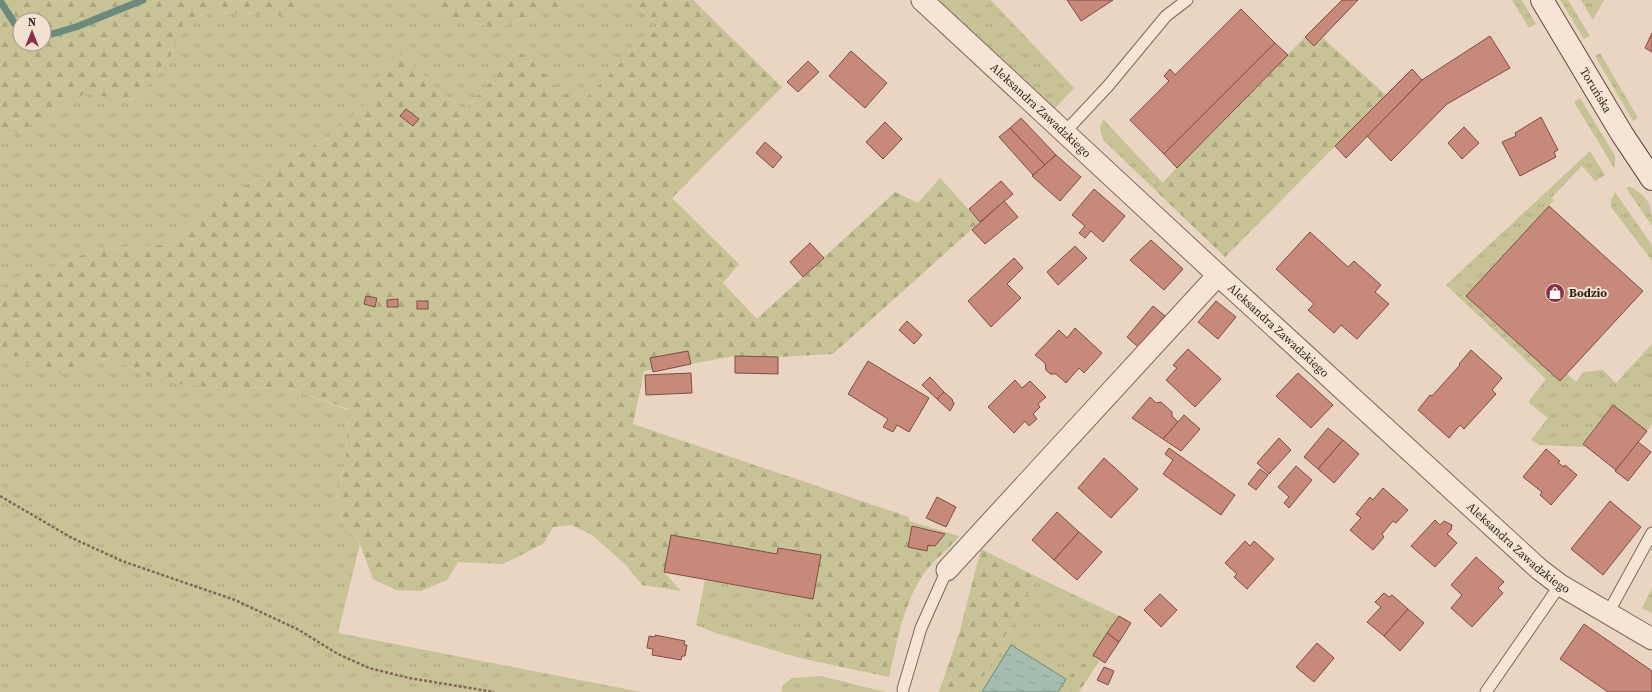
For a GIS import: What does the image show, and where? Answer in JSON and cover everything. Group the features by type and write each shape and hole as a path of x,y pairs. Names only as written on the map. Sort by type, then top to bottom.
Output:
{"street":[{"name":"Aleksandra Zawadzkiego","path":"922,0 1218,275 1539,569 1560,585 1652,639"},
{"name":"Toruńska","path":"1542,0 1622,134 1652,179"},
{"path":"947,570 1218,275"}],"lane":[{"path":"1064,132 1108,86 1166,16 1187,0"},
{"path":"1608,613 1651,536"},
{"path":"903,689 921,628 947,570"},
{"path":"1486,692 1560,585"}],"path":[{"path":"0,496 72,538 122,561 235,600 299,630 338,654 369,668 409,678 494,692"}],"green space":[{"path":"0,0 304,0 285,15 212,12 185,21 171,55 135,100 84,94 17,133 0,134"},
{"path":"304,0 421,0 435,13 495,28 582,0 631,0 658,25 586,98 558,92 539,66 518,51 465,110 437,90 404,54 376,82 368,102 328,138 198,214 174,244 94,250 0,289 0,134 17,133 84,93 135,100 171,55 185,21 212,12 285,15"},
{"path":"421,0 582,0 495,28 435,13"},
{"path":"631,0 693,0 782,87 672,198 739,264 723,283 757,319 895,192 918,203 940,178 980,222 833,354 778,357 735,356 644,371 633,424 909,517 909,521 959,536 925,572 911,597 902,622 889,677 800,658 820,555 779,548 777,554 671,535 664,572 681,591 642,585 626,565 592,535 572,525 553,527 543,544 503,564 458,562 447,580 421,591 396,590 373,579 360,544 343,521 336,499 346,458 348,409 285,387 219,388 178,384 150,377 120,362 91,362 72,373 40,373 19,357 0,353 0,289 94,250 174,244 198,214 328,138 368,102 376,82 389,57 404,54 437,90 465,110 518,51 539,66 558,92 586,98 658,25"},
{"path":"937,0 991,0 1074,88 1054,109"},
{"path":"1512,0 1522,0 1536,24 1529,28"},
{"path":"1560,0 1568,0 1590,36 1584,39"},
{"path":"1581,0 1604,0 1593,20"},
{"path":"1305,37 1314,46 1323,38 1386,95 1225,257 1155,190"},
{"path":"1600,53 1638,118 1633,121 1595,56"},
{"path":"1580,98 1615,156 1614,168 1574,102"},
{"path":"1103,119 1163,183 1155,190 1103,140 1100,128"},
{"path":"1590,151 1605,175 1595,181 1582,166 1551,198 1554,200 1466,296 1560,381 1567,374 1576,382 1583,372 1603,370 1616,383 1652,344 1652,424 1647,431 1613,405 1583,443 1586,447 1540,445 1531,440 1548,418 1528,402 1546,379 1446,285"},
{"path":"1631,187 1642,195 1649,203 1652,226 1626,188"},
{"path":"1615,192 1652,245 1652,261 1611,207 1611,200"},
{"path":"0,353 19,357 40,373 72,373 91,362 120,362 150,377 219,388 285,387 348,410 346,458 336,499 343,521 360,544 338,633 641,692 0,692"},
{"path":"981,549 1037,577 975,692 939,692 960,630"},
{"path":"1037,577 1119,616 1093,655 1066,679 1011,646 982,692 975,692"},
{"path":"705,580 813,599 800,658 716,633 696,625"},
{"path":"1652,588 1652,613 1642,608"},
{"path":"1093,655 1100,660 1079,692 1058,692 1066,679"},
{"path":"821,676 885,692 782,692 782,686 792,678"}],"water":[{"path":"1011,645 1066,679 1058,692 982,692"}],"building":[{"path":"1067,0 1113,0 1081,21"},
{"path":"1342,0 1358,0 1314,46 1305,37"},
{"path":"1241,9 1275,43 1164,154 1130,120 1169,81 1164,76 1170,69 1175,75"},
{"path":"1652,33 1652,52 1645,48"},
{"path":"1490,36 1510,68 1447,104 1391,161 1367,136 1422,80"},
{"path":"1275,43 1288,55 1177,168 1164,154"},
{"path":"851,51 887,83 865,108 829,76"},
{"path":"808,61 819,72 798,92 787,82"},
{"path":"1412,69 1422,80 1346,158 1335,146"},
{"path":"406,109 419,119 413,126 400,116"},
{"path":"1541,117 1558,150 1554,152 1556,157 1520,176 1502,142 1516,136 1515,133"},
{"path":"1021,118 1056,155 1045,165 1010,128"},
{"path":"885,122 902,139 883,159 866,142"},
{"path":"1464,127 1479,143 1462,159 1448,143"},
{"path":"1010,128 1045,165 1033,175 999,137"},
{"path":"765,142 782,157 773,168 756,153"},
{"path":"1056,155 1081,177 1060,201 1032,176"},
{"path":"1001,181 1013,194 980,222 969,209"},
{"path":"1094,189 1125,216 1103,242 1091,231 1085,238 1079,233 1085,226 1072,215"},
{"path":"1004,201 1018,217 985,244 972,230"},
{"name":"Bodzio","path":"1549,206 1643,291 1560,381 1466,296"},
{"path":"1310,232 1348,267 1354,261 1381,285 1375,292 1389,304 1357,339 1341,325 1334,333 1308,310 1314,304 1276,269"},
{"path":"1151,240 1183,269 1164,290 1130,260"},
{"path":"810,243 824,258 803,277 790,262"},
{"path":"1075,246 1087,258 1058,285 1047,272"},
{"path":"1014,258 1023,268 1007,284 1021,298 991,327 968,301"},
{"path":"366,296 377,298 375,307 364,304"},
{"path":"398,299 398,307 387,307 387,300"},
{"path":"417,301 428,301 428,309 417,309"},
{"path":"1216,301 1236,317 1218,339 1198,322"},
{"path":"1153,306 1165,316 1138,347 1127,337"},
{"path":"907,321 922,335 914,344 899,330"},
{"path":"1075,328 1102,353 1084,373 1079,368 1066,383 1056,374 1050,374 1046,370 1045,363 1035,355 1059,330 1067,338"},
{"path":"1188,349 1221,379 1195,407 1166,380 1177,368 1173,365"},
{"path":"1471,350 1502,378 1492,390 1496,394 1464,429 1460,425 1449,438 1418,410 1430,395 1432,396 1460,365 1459,364"},
{"path":"688,351 691,364 653,372 650,358"},
{"path":"735,356 778,357 778,374 735,373"},
{"path":"868,361 929,398 909,432 897,425 893,432 883,427 888,419 848,394"},
{"path":"691,373 692,393 646,395 645,375"},
{"path":"1298,373 1333,405 1311,428 1276,396"},
{"path":"930,377 944,392 937,399 922,385"},
{"path":"1015,380 1022,388 1030,381 1046,397 1038,404 1040,407 1033,414 1037,419 1029,426 1025,421 1014,433 988,407"},
{"path":"944,392 952,399 954,404 950,411 937,399"},
{"path":"1150,397 1156,403 1161,402 1172,412 1172,416 1178,422 1163,439 1132,418"},
{"path":"1613,405 1647,431 1616,470 1583,444"},
{"path":"1184,415 1200,429 1181,451 1163,439"},
{"path":"1328,428 1343,440 1318,469 1304,457"},
{"path":"1279,438 1291,450 1269,474 1257,463"},
{"path":"1343,440 1359,454 1334,483 1318,469"},
{"path":"1638,442 1651,452 1628,481 1615,471"},
{"path":"1169,448 1235,495 1221,515 1163,474 1173,460 1165,454"},
{"path":"1546,449 1560,461 1558,463 1564,467 1565,465 1577,475 1551,505 1540,495 1542,492 1523,477"},
{"path":"1104,458 1138,489 1111,518 1078,488"},
{"path":"1296,466 1312,480 1289,508 1284,503 1289,497 1278,487"},
{"path":"1260,469 1268,475 1256,490 1248,484"},
{"path":"1383,488 1408,510 1396,523 1393,521 1382,534 1384,537 1373,550 1350,530 1361,518 1356,514 1370,497 1373,500"},
{"path":"937,497 956,507 946,527 926,518"},
{"path":"1610,501 1641,527 1603,575 1571,549"},
{"path":"1057,512 1079,532 1054,560 1032,540"},
{"path":"1435,520 1440,525 1444,521 1452,525 1451,530 1447,534 1457,543 1435,567 1411,546"},
{"path":"912,526 945,534 935,546 928,545 927,551 908,547"},
{"path":"1079,532 1102,552 1077,580 1054,560"},
{"path":"671,535 777,554 778,548 821,555 813,599 664,572"},
{"path":"1245,541 1250,546 1254,541 1274,559 1247,589 1234,577 1237,574 1225,563"},
{"path":"1476,557 1504,582 1498,588 1503,593 1472,627 1451,608 1462,595 1451,585"},
{"path":"1384,593 1389,597 1392,595 1408,609 1384,636 1367,622 1381,607 1375,602"},
{"path":"1160,594 1177,610 1161,627 1144,610"},
{"path":"1408,609 1424,623 1400,651 1384,636"},
{"path":"1119,616 1131,623 1119,642 1107,633"},
{"path":"1584,624 1652,671 1652,692 1608,692 1560,659"},
{"path":"1107,633 1119,642 1105,663 1093,655"},
{"path":"655,635 685,641 684,645 687,645 685,656 682,656 681,660 652,655 653,649 647,648 649,636 655,637"},
{"path":"1317,643 1334,658 1314,682 1296,667"},
{"path":"1104,667 1114,671 1108,685 1097,680"}],"waterway":[{"path":"52,34 76,27 143,0"},
{"path":"0,1 12,19"}],"place":[{"name":"Bodzio","path":"1555,293"}]}
